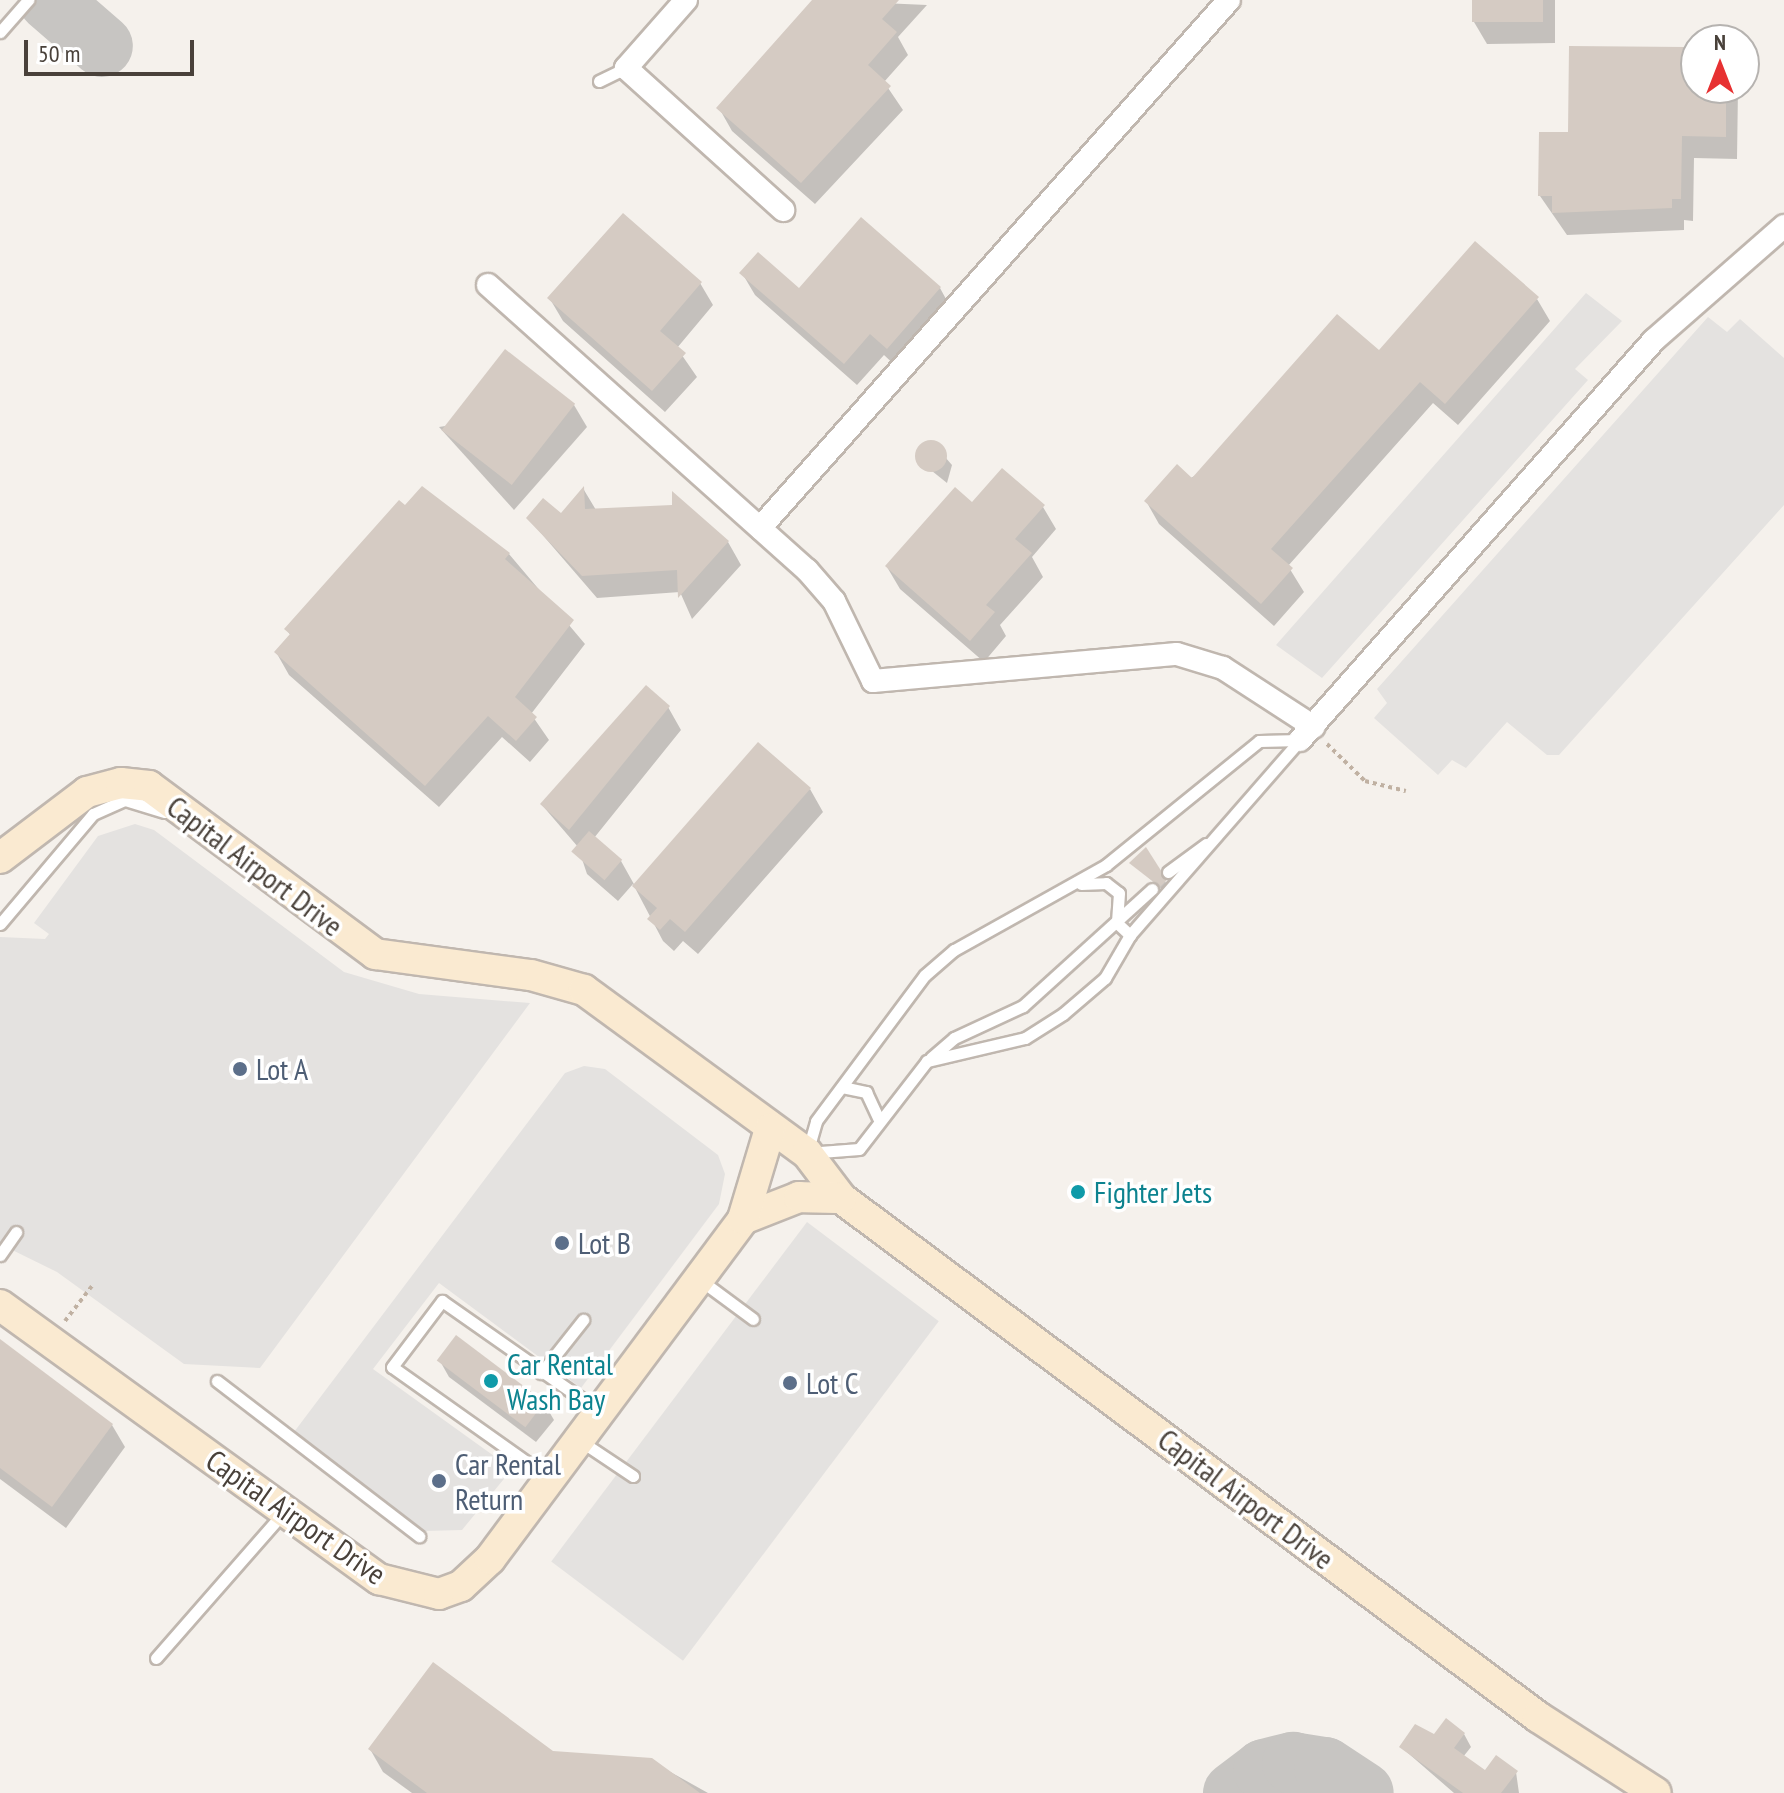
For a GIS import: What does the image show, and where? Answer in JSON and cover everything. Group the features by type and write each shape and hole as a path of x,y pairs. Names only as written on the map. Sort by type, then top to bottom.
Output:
{"street":[{"path":"686,0 626,68 783,210"},
{"path":"760,528 1229,0"},
{"path":"488,285 760,528 834,601 873,681 1177,654 1223,668 1312,735 1654,340 1784,226"},
{"name":"Capital Airport Drive","path":"0,858 76,799 121,783 149,786 200,831 375,954 531,975 584,990 770,1129 807,1153 841,1198 1538,1717 1656,1793"},
{"name":"Capital Airport Drive","path":"0,1305 379,1579 439,1594 461,1586 490,1559 743,1219 770,1129"},
{"path":"743,1219 799,1197 841,1198"}],"lane":[{"path":"0,32 28,0"},
{"path":"599,81 626,68"},
{"path":"927,1061 1025,1038 1105,978 1130,935 1207,842 1312,735"},
{"path":"1152,889 1023,1006 954,1038 927,1061 878,1118 859,1149 807,1153 816,1121 925,975 954,950 1075,885 1259,741 1312,735"},
{"path":"0,924 77,827 111,802 142,802 200,831"},
{"path":"1168,872 1207,842"},
{"path":"1075,885 1106,883 1119,893 1117,923"},
{"path":"1117,923 1130,935"},
{"path":"842,1087 866,1092 878,1118"},
{"path":"0,1255 16,1232"},
{"path":"699,1279 753,1319"},
{"path":"550,1478 392,1367 442,1301 599,1411"},
{"path":"541,1373 583,1320"},
{"path":"217,1381 419,1536"},
{"path":"579,1439 633,1476"},
{"path":"156,1658 285,1511"}],"path":[{"path":"1312,735 1365,781 1406,791"},
{"path":"65,1321 92,1286"}],"shaded area":[{"path":"1586,293 1622,321 1575,369 1588,380 1322,678 1276,645"},
{"path":"1708,317 1727,332 1740,319 1784,358 1784,505 1559,755 1547,755 1507,722 1466,768 1452,760 1438,775 1374,718 1387,703 1377,689"},
{"name":"Lot A","path":"135,824 154,830 344,972 419,994 530,1003 260,1368 184,1364 57,1272 0,1244 0,937 45,939 49,934 34,923 98,836"},
{"name":"Lot B","path":"584,1066 605,1069 718,1155 725,1174 719,1204 581,1388 439,1283 373,1369 512,1469 462,1530 424,1531 291,1436 565,1073"},
{"name":"Lot C","path":"807,1222 939,1321 683,1661 551,1561"}],"building":[{"path":"812,0 899,0 882,19 897,32 868,65 891,86 801,183 716,108"},
{"path":"1472,0 1543,0 1543,22 1472,22"},
{"path":"1569,46 1680,47 1680,104 1726,104 1726,137 1682,136 1681,199 1672,199 1672,208 1552,213 1552,196 1538,196 1539,132 1568,132"},
{"path":"623,213 702,282 660,331 686,353 652,391 547,298"},
{"path":"861,217 941,287 887,349 870,334 844,364 739,273 758,252 799,288"},
{"path":"1475,241 1539,297 1445,404 1420,382 1271,549 1293,568 1261,604 1144,501 1177,464 1192,478 1337,314 1379,350"},
{"path":"505,349 575,404 512,485 442,430"},
{"path":"931,440 943,444 947,456 943,468 931,472 919,468 915,456 919,444"},
{"path":"1002,468 1045,505 1015,539 1032,553 986,605 995,612 970,641 885,566 955,487 972,502"},
{"path":"422,486 510,553 505,559 574,620 515,697 537,717 516,741 488,716 425,786 274,652 290,634 284,629 399,500 405,505"},
{"path":"584,486 585,509 672,505 672,491 729,541 678,598 677,570 582,576 526,518 543,498 561,513"},
{"path":"646,685 670,706 569,830 540,804"},
{"path":"758,742 811,788 685,932 670,919 660,930 647,919 657,908 632,886"},
{"path":"589,831 622,860 604,880 571,851"},
{"path":"1146,847 1167,880 1160,887 1129,863"},
{"name":"Car Rental Wash Bay","path":"456,1335 545,1402 525,1427 437,1361"},
{"path":"0,1339 113,1424 52,1507 0,1468"},
{"path":"433,1662 553,1751 652,1758 700,1793 427,1793 368,1749"},
{"path":"1446,1718 1465,1733 1454,1748 1485,1770 1496,1755 1518,1771 1501,1793 1463,1793 1399,1747 1415,1724 1434,1734"}],"taxiway":[{"path":"49,0 102,46"},
{"path":"1234,1793 1264,1770 1293,1763 1325,1768 1363,1793"}],"place":[{"name":"Lot A","path":"240,1069"},
{"name":"Fighter Jets","path":"1078,1192"},
{"name":"Lot B","path":"562,1243"},
{"name":"Car Rental Wash Bay","path":"491,1381"},
{"name":"Lot C","path":"790,1383"},
{"name":"Car Rental Return","path":"439,1481"}]}
